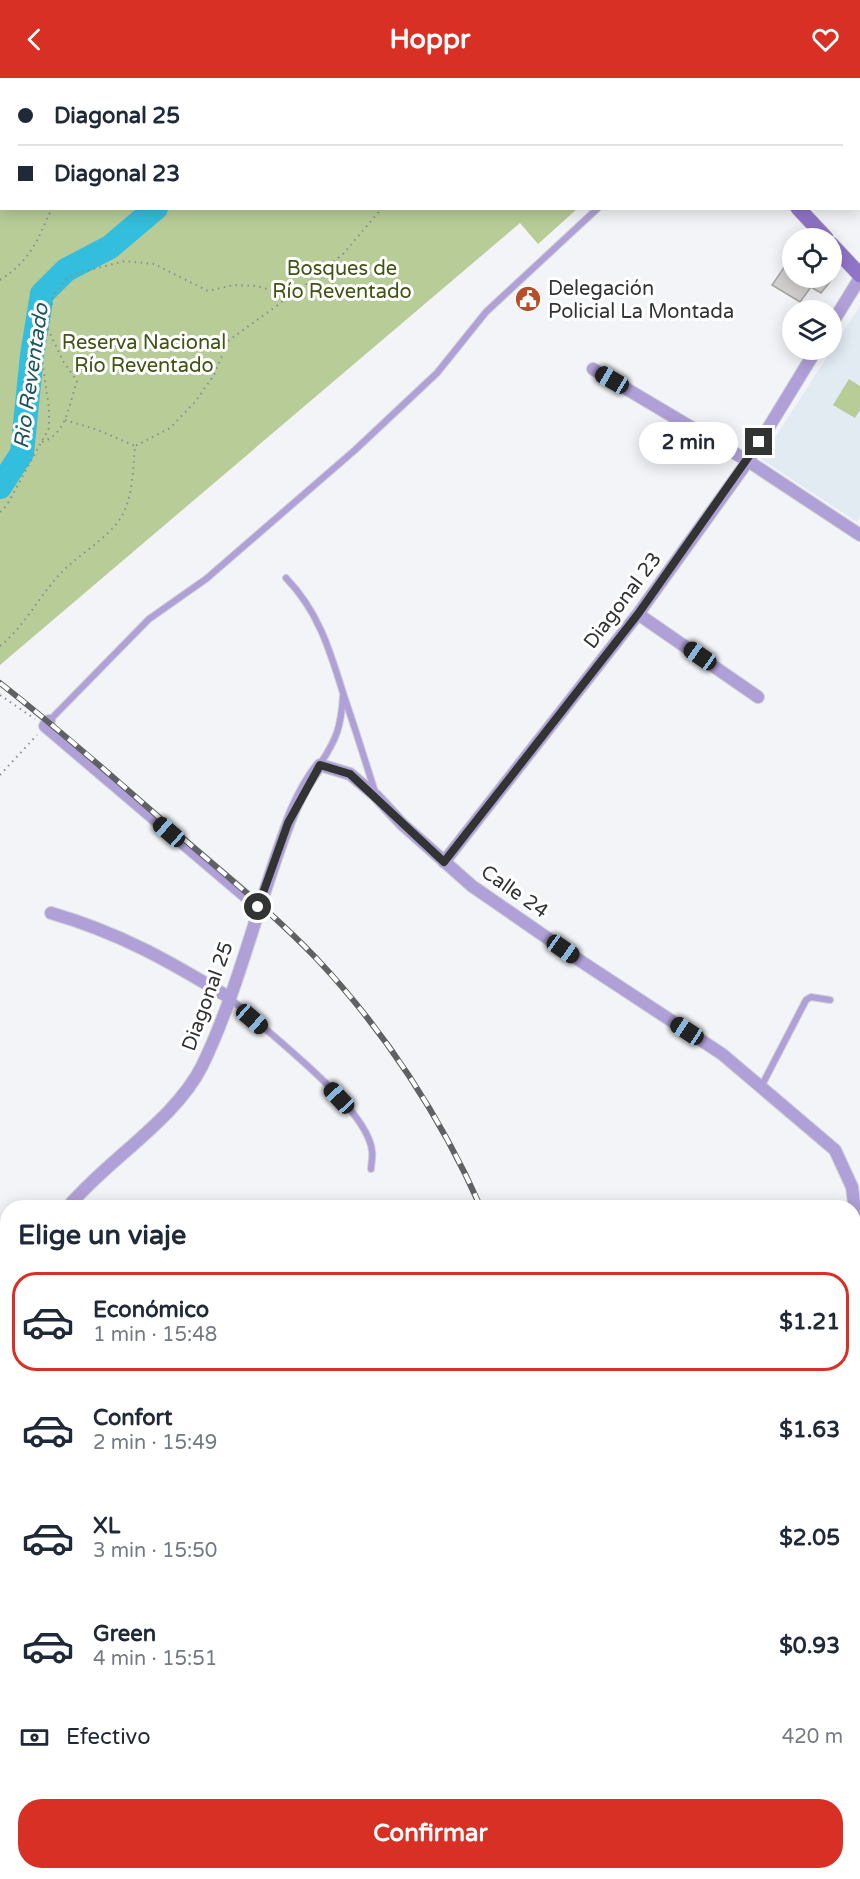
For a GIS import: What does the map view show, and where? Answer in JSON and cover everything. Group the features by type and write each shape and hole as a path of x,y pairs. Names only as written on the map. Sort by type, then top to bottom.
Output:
{"main road":[{"path":"800,210 817,228"},
{"path":"842,256 860,276"}],"street":[{"path":"842,306 860,276"},
{"name":"Diagonal 23","path":"444,862 638,614 748,461 810,360"},
{"path":"592,369 748,461 860,535"},
{"path":"638,614 758,697"},
{"path":"47,724 258,907"},
{"path":"320,765 350,774 376,796"},
{"name":"Diagonal 25","path":"75,1200 102,1171 174,1106 191,1085 230,998 258,907 288,823 320,765"},
{"name":"Calle 24","path":"376,796 402,824 472,886 722,1054 835,1150 852,1187 854,1200"},
{"path":"51,913 96,926 137,943 230,998"},
{"path":"852,1187 860,1176"}],"lane":[{"path":"47,724 148,619 206,579 355,450 437,373 486,312 596,210"},
{"name":"Calle 24","path":"286,578 302,594 316,616 376,796"},
{"name":"Diagonal 25","path":"320,765 334,744 341,727 343,692"},
{"path":"761,1087 806,1000 811,997 830,999"},
{"path":"230,998 327,1085 352,1111 366,1132 372,1150 371,1169"}],"path":[{"path":"0,280 19,267 34,248 51,210"},
{"path":"135,446 170,428 195,402 214,375 228,341 289,297 344,253 380,210"},
{"path":"0,512 7,505 49,428 49,408 42,360 53,296 65,280 78,273 125,261 154,264 208,291 234,285 257,286 300,299"},
{"path":"42,442 51,439 63,427 77,381 63,361 47,326"},
{"path":"64,420 98,430 135,446"},
{"path":"0,646 16,634 34,604 61,573 121,519 129,494 135,446"},
{"path":"0,695 47,724 0,775"}],"shaded area":[{"path":"860,306 860,516 857,522 761,459 825,360 842,360 842,334"}],"green space":[{"name":"Reserva Nacional Río Reventado","path":"0,210 576,210 538,244 520,223 0,665"},
{"path":"849,379 860,386 860,410 855,418 833,405"}],"building":[{"path":"782,270 782,288 810,288 801,300 797,300 772,285"},
{"path":"813,288 825,288 821,293"}],"waterway":[{"name":"Rio Reventado","path":"0,487 22,453 32,355 42,294 66,270 110,247 154,210"}],"railway":[{"path":"0,683 245,891 316,958 365,1015 409,1076 448,1141 477,1200"}],"place":[{"name":"Delegación Policial La Montada","path":"528,299"}],"route":[{"path":"258,907 288,823 311,776 320,765 338,768 350,774 444,862 638,614 748,461 759,442"}],"park label":[{"name":"Bosques de Río Reventado","path":"342,280"}]}
